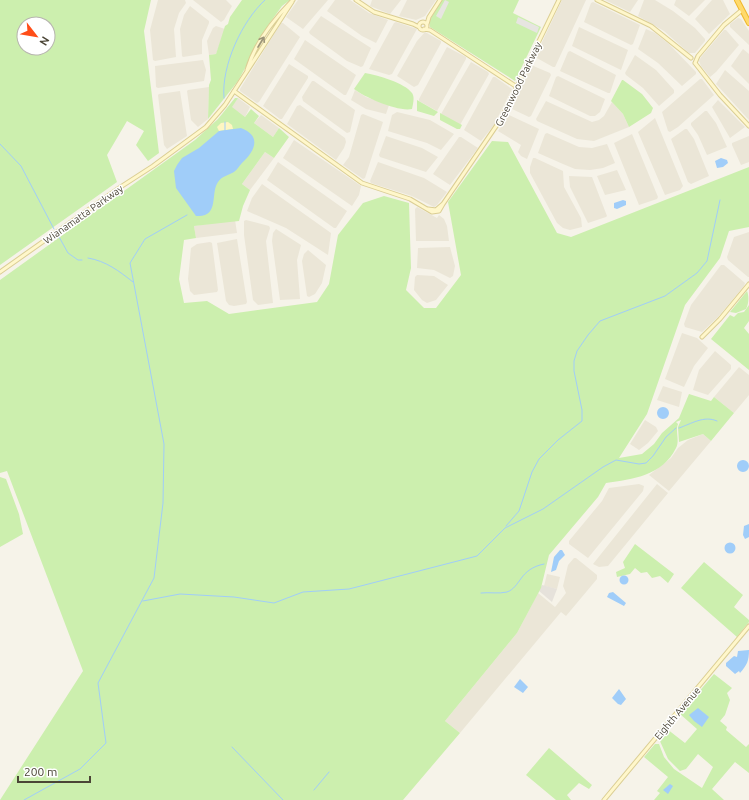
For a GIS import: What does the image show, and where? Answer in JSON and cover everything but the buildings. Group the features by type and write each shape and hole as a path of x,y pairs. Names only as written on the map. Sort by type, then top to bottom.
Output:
{"highway":[{"path":"737,0 749,23"}],"street":[{"path":"356,0 374,12 430,30 517,87"},
{"path":"424,29 427,25 429,17 440,0"},
{"name":"Greenwood Parkway","path":"234,91 362,183 410,199 432,212 438,212 496,128 558,0"},
{"path":"597,0 650,26 691,58 692,62 695,63 720,95 749,126"},
{"name":"Wianamatta Parkway","path":"0,272 167,156 211,122 234,91 292,1"},
{"path":"695,63 696,58 727,21 742,10"},
{"path":"414,24 429,17"},
{"path":"421,22 427,25 430,30"},
{"path":"419,27 421,22"},
{"path":"691,58 696,58"},
{"path":"702,337 720,319 749,284"},
{"name":"Eighth Avenue","path":"604,800 749,626"}],"shaded area":[{"path":"158,0 185,0 186,3 179,13 174,29 176,57 155,61 153,60 150,30"},
{"path":"193,0 226,0 232,6 224,20 221,22"},
{"path":"298,0 328,0 303,29 286,17"},
{"path":"335,0 350,0 369,13 388,20 376,43 362,36 327,11"},
{"path":"372,0 401,0 390,14 370,6"},
{"path":"407,0 436,0 425,16 416,20 399,16"},
{"path":"445,0 449,2 441,19 436,16"},
{"path":"562,0 586,0 555,67 553,67 535,57"},
{"path":"605,0 638,0 630,12"},
{"path":"644,0 655,0 673,11 695,28 705,39 705,41 695,53 689,53 664,31 638,16"},
{"path":"676,0 705,0 689,16 674,5"},
{"path":"712,0 723,0 730,14 709,34 695,19"},
{"path":"593,2 640,25 633,44 631,45 584,22 591,3"},
{"path":"190,6 209,21 209,23 202,40 202,54 183,57 180,29 184,15"},
{"path":"321,16 371,48 363,66 361,67 347,61 310,34 309,32"},
{"path":"518,17 539,27 537,33 516,23"},
{"path":"738,18 741,19 749,31 749,45 730,27 730,24"},
{"path":"396,22 417,29 392,74 389,75 369,69 394,23"},
{"path":"281,23 300,37 257,103 240,91 240,89"},
{"path":"216,26 225,29 216,54 209,55 207,41 213,28"},
{"path":"579,27 628,50 621,70 572,46"},
{"path":"646,29 655,33 669,44 696,72 696,74 682,86 658,63 638,49"},
{"path":"724,30 726,30 739,45 710,77 699,61"},
{"path":"425,32 441,41 441,43 418,85 414,87 397,76 417,41"},
{"path":"305,40 356,75 346,95 294,59"},
{"path":"447,47 466,57 466,59 437,111 419,101 419,99"},
{"path":"743,49 749,54 749,84 731,66"},
{"path":"570,51 616,75 610,93 560,71 568,52"},
{"path":"635,55 656,70 674,90 674,93 659,106 643,88 625,73"},
{"path":"203,60 206,70 204,81 158,88 156,87 155,66"},
{"path":"471,62 489,74 460,125 441,114"},
{"path":"289,64 308,76 308,78 282,119 280,119 263,106"},
{"path":"531,65 550,73 551,75 531,116 529,117 512,109 512,107"},
{"path":"725,70 749,91 749,120 716,84"},
{"path":"558,76 605,99 600,112 595,116 590,116 549,96 556,77"},
{"path":"493,77 512,89 494,125 481,141 464,130"},
{"path":"700,79 702,79 714,95 678,127 670,132 668,131 662,112"},
{"path":"312,81 355,110 350,132 347,133 303,101 302,97"},
{"path":"209,87 208,119 198,127 191,120 187,91"},
{"path":"355,90 366,97 389,105 386,114 366,109 351,100"},
{"path":"180,91 187,136 167,149 164,145 158,95"},
{"path":"238,98 250,107 245,117 231,107"},
{"path":"718,100 745,127 730,138 712,107"},
{"path":"546,101 592,122 599,120 604,116 612,102 623,114 629,127 594,141 577,139 537,121 536,119"},
{"path":"300,105 345,138 346,142 344,148 336,160 287,124 297,106"},
{"path":"707,111 716,123 727,147 707,155 698,135 691,125 691,123"},
{"path":"397,112 430,120 454,134 441,150 427,143 388,131 392,115"},
{"path":"363,114 383,122 365,178 363,179 343,165 349,157 361,115"},
{"path":"261,115 279,128 273,137 254,123"},
{"path":"509,115 539,129 527,159 521,156 518,152 521,145 498,131"},
{"path":"655,118 683,186 680,190 665,195 638,132"},
{"path":"687,129 694,139 709,176 691,184 688,182 671,139"},
{"path":"547,133 579,147 592,148 607,144 615,163 603,168 590,170 575,169 538,153 545,134"},
{"path":"632,134 658,197 657,199 639,205 614,143"},
{"path":"386,136 422,148 438,157 426,172 380,157 379,155"},
{"path":"749,136 749,162 741,165 732,143"},
{"path":"459,137 478,148 450,185 433,174"},
{"path":"294,140 361,186 359,195 352,206 283,158"},
{"path":"265,152 274,158 250,190 242,184"},
{"path":"533,158 563,171 564,187 581,218 582,227 570,230 563,228 557,223 530,173"},
{"path":"278,162 347,211 336,228 267,180"},
{"path":"378,162 424,178 447,192 434,207 412,196 371,183 370,181"},
{"path":"617,170 626,190 605,195 597,176"},
{"path":"569,176 592,177 607,216 606,217 588,223 570,187"},
{"path":"262,184 331,233 328,255 286,228 247,211 252,198"},
{"path":"417,207 437,218 439,215 444,219 447,226 449,241 416,241 415,209"},
{"path":"235,220 237,233 196,238 194,226"},
{"path":"246,220 269,226 270,228 266,241 273,303 258,305 253,300 244,235 244,221"},
{"path":"276,229 301,245 297,260 300,299 280,300 272,241 273,233"},
{"path":"749,232 748,277 728,260 727,257 734,237"},
{"path":"237,239 247,302 246,304 234,306 229,305 226,301 217,243"},
{"path":"212,243 218,290 217,292 194,295 190,291 188,279 191,248 197,244"},
{"path":"450,247 455,266 453,276 450,278 434,270 417,268 418,248"},
{"path":"308,250 326,265 322,283 315,294 309,297 307,296 302,261 304,254"},
{"path":"721,265 724,265 745,283 744,286 718,317 702,332 685,327 684,324 691,305"},
{"path":"417,275 434,276 448,285 436,300 427,303 422,300 414,290 415,277"},
{"path":"682,333 697,338 708,348 694,366 684,387 665,379"},
{"path":"715,351 731,365 731,369 708,395 693,390 699,370"},
{"path":"739,367 749,375 749,395 734,413 714,397"},
{"path":"663,386 682,392 679,407 657,400"},
{"path":"645,420 656,427 658,431 648,443 639,450 630,444"},
{"path":"703,434 711,441 669,491 649,475 671,458 678,448 688,440"},
{"path":"639,484 644,486 643,491 588,558 569,544 569,541 602,501 609,488"},
{"path":"657,484 668,493 608,566 599,567 593,564"},
{"path":"574,558 597,575 597,579 566,616 561,612 460,733 445,721 517,633 538,593 555,607 566,593 563,586 568,565"},
{"path":"547,574 560,577 557,589 544,586"},
{"path":"542,585 557,589 552,602 539,591"}],"green space":[{"path":"0,0 151,0 144,31 159,153 148,161 136,145 144,131 127,121 107,155 117,182 0,265"},
{"path":"242,0 290,0 282,6 269,24 238,81 208,119 209,85 211,80 209,55 216,54 225,26 228,24 230,17"},
{"path":"442,0 519,0 513,13 541,27 515,81 430,27 429,21"},
{"path":"365,73 390,80 408,89 412,93 414,101 412,109 382,104 354,89"},
{"path":"622,80 642,94 653,108 651,113 629,127 623,114 611,101"},
{"path":"235,98 238,98 232,107 245,117 251,109 259,116 254,123 273,137 279,128 289,137 274,158 265,152 242,184 250,190 243,206 239,221 194,226 196,238 184,240 179,279 184,303 207,301 229,314 317,302 329,284 338,235 363,203 384,196 409,203 411,268 406,290 424,308 436,308 461,275 448,202 492,141 508,142 557,233 571,237 749,167 749,227 729,231 720,258 685,305 647,414 619,458 642,454 654,444 662,433 679,418 689,394 711,401 714,397 734,413 711,441 703,434 679,442 678,427 681,420 676,422 678,424 677,445 663,465 636,478 606,483 598,497 549,555 541,588 517,633 445,721 460,733 403,800 0,800 83,671 7,471 0,473 0,280 195,140 218,119"},
{"path":"417,100 438,112 434,116 417,111"},
{"path":"440,113 462,125 460,129 457,129 440,120"},
{"path":"747,291 748,304 746,309 736,313 730,312"},
{"path":"749,305 749,321 744,328 749,334 749,370 711,339 730,315 734,317 738,313 744,312"},
{"path":"0,477 6,479 19,514 23,534 0,547"},
{"path":"635,544 674,574 668,583 660,576 652,578 647,572 641,573 635,568 630,574 617,577 616,572 625,568 623,562"},
{"path":"704,562 743,595 734,607 749,620 749,622 737,637 681,588"},
{"path":"714,674 732,688 727,693 730,700 725,715 720,721 727,727 726,730 746,747 749,744 749,773 735,762 712,789 724,800 654,800 660,793 657,791 668,777 644,757 655,744 659,744 664,757 674,769 702,788 713,767 698,754 686,769 680,771 668,759 659,739 667,729 685,743 697,729 680,714"},
{"path":"549,748 592,785 589,789 579,783 567,795 571,800 556,800 526,775"}],"sand":[{"path":"228,122 232,125 233,129 219,131 217,127 221,123"}],"water":[{"path":"241,128 248,131 252,135 254,139 253,149 235,171 218,182 213,204 208,213 204,216 196,216 176,188 174,171 177,165 182,158 199,148 219,131"},
{"path":"721,158 727,160 728,163 723,167 717,168 715,161"},
{"path":"623,200 626,201 626,205 617,209 614,208 614,203"},
{"path":"663,407 667,409 669,413 667,417 663,419 659,417 657,413 659,409"},
{"path":"743,460 747,462 749,466 747,470 743,472 739,470 737,466 739,462"},
{"path":"749,524 749,537 745,539 743,535 744,526"},
{"path":"730,542 734,544 736,548 734,552 730,554 726,552 724,548 726,544"},
{"path":"560,550 562,550 565,555 559,561 556,570 551,572 554,557"},
{"path":"624,575 629,580 624,585 619,580"},
{"path":"613,592 626,603 624,606 607,597 609,593"},
{"path":"749,650 747,663 740,673 739,671 735,674 726,666 726,663 734,656 737,657 738,651"},
{"path":"520,679 528,687 523,693 514,687"},
{"path":"619,689 626,699 621,705 612,698"},
{"path":"698,708 709,717 702,727 689,715"},
{"path":"670,784 673,786 668,794 663,790"}],"waterway":[{"path":"224,98 226,72 235,45 248,20 265,0"},
{"path":"225,122 225,131"},
{"path":"0,144 21,166 54,229"},
{"path":"506,526 519,511 532,472 539,459 558,440 582,421 582,410 574,371 574,361 577,351 600,321 665,296 697,273 707,261 720,200"},
{"path":"24,800 80,769 106,743 98,683 154,578 163,503 164,444 130,263 145,239 187,215"},
{"path":"58,235 68,253 78,260 82,260"},
{"path":"88,258 95,259 106,264 133,282"},
{"path":"679,428 693,422 707,419 717,421"},
{"path":"143,601 180,594 234,597 274,603 303,592 349,589 477,556 505,528 543,509 603,467 616,460 639,464 646,463 653,456 666,437 676,428"},
{"path":"481,593 501,593 512,590 525,574 536,566 544,564"},
{"path":"232,747 283,800"},
{"path":"314,790 329,772"}]}
